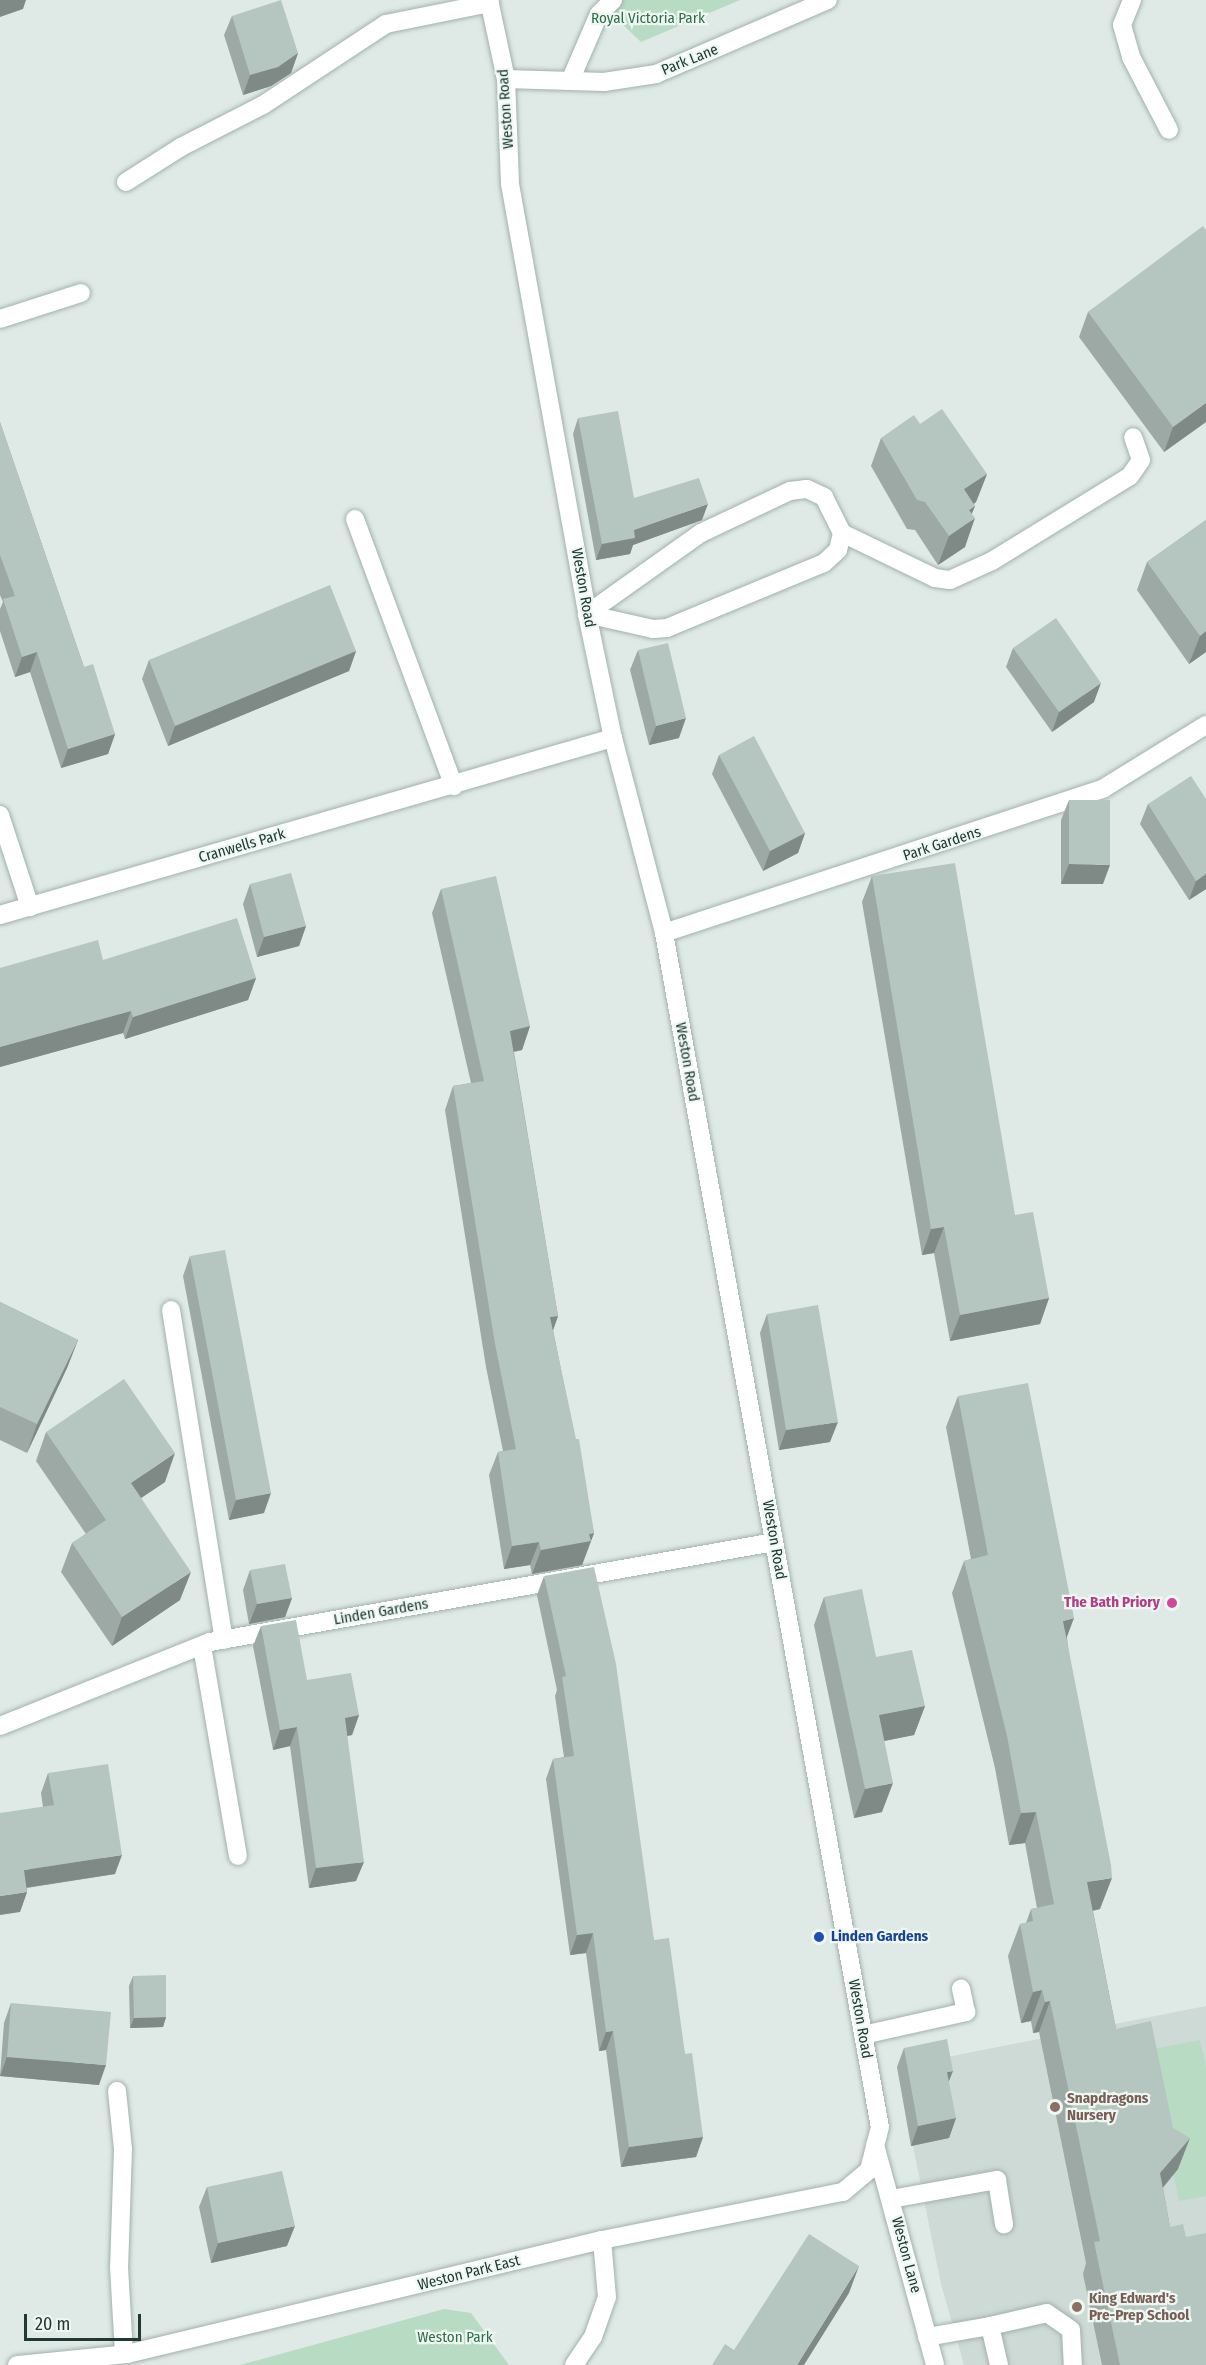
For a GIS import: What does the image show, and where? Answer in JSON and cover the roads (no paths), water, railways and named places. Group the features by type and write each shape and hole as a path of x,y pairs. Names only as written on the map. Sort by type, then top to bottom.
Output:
{"street":[{"path":"570,81 599,14 613,0"},
{"name":"Park Lane","path":"506,79 604,82 656,74 828,0"},
{"path":"1132,0 1122,25 1125,36 1131,57 1169,130"},
{"path":"126,182 181,147 263,105 386,24 490,2"},
{"name":"Weston Road","path":"490,2 506,79 510,184 587,614 613,738 664,933 880,2127"},
{"path":"0,319 81,293"},
{"path":"587,614 701,533 790,490 807,489 824,497 842,533 935,578 950,580 992,561 1130,476 1140,460 1134,437"},
{"path":"356,519 454,786"},
{"path":"587,614 653,629 683,624 824,563 838,550 842,533"},
{"name":"Park Gardens","path":"664,933 1005,824 1104,788 1206,725"},
{"name":"Cranwells Park","path":"0,915 454,786 613,738"},
{"path":"0,814 30,907"},
{"path":"171,1310 224,1640"},
{"name":"Linden Gardens","path":"0,1726 202,1646 224,1640 774,1542"},
{"path":"202,1646 238,1856"},
{"path":"863,2035 966,2012 961,1989"},
{"path":"117,2091 123,2149 119,2267 124,2354"},
{"name":"Weston Park East","path":"17,2365 124,2354 602,2240 843,2192 869,2170 880,2127"},
{"name":"Weston Lane","path":"875,2145 935,2365"},
{"path":"891,2199 997,2180 1005,2224"},
{"path":"574,2365 593,2337 607,2297 602,2240"},
{"path":"927,2337 1047,2313 1071,2330 1073,2365"},
{"path":"990,2326 999,2365"}],"place":[{"name":"The Bath Priory","path":"1172,1603"},
{"name":"Linden Gardens","path":"819,1937"},
{"name":"Snapdragons Nursery","path":"1055,2107"},
{"name":"King Edward's Pre-Prep School","path":"1077,2307"}],"park label":[{"name":"Royal Victoria Park","path":"648,19"},
{"name":"Weston Park","path":"455,2338"}]}
